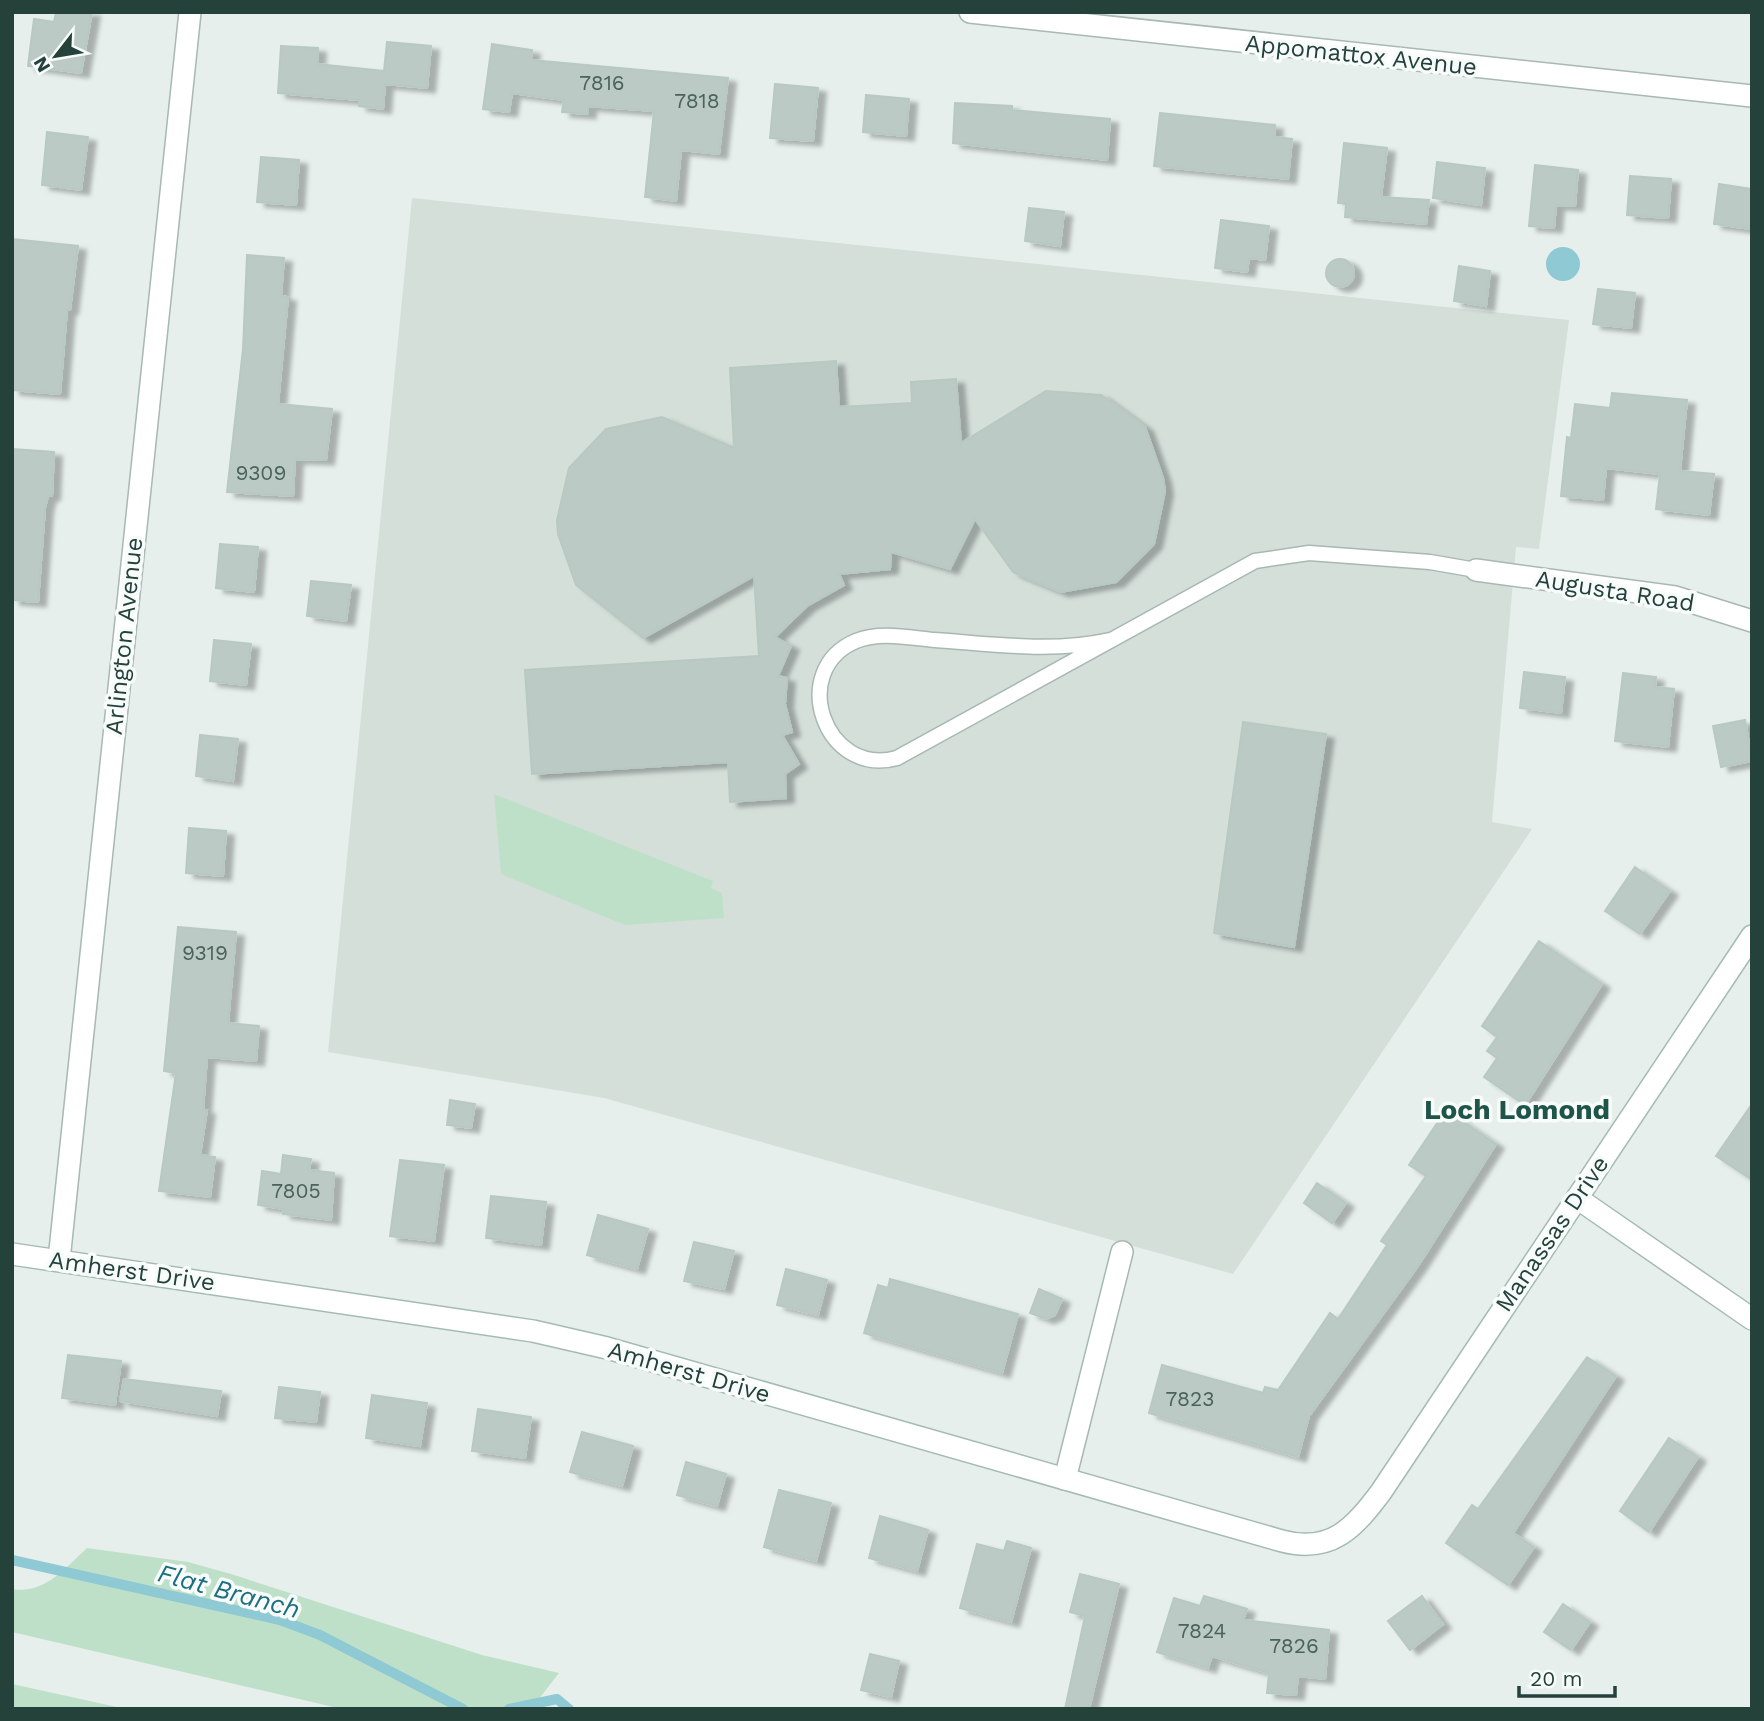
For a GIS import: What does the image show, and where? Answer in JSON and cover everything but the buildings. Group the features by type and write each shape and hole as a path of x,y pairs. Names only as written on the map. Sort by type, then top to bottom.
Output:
{"street":[{"name":"Arlington Avenue","path":"59,1260 190,12"},
{"name":"Appomattox Avenue","path":"970,12 1752,96"},
{"name":"Augusta Road","path":"1476,570 1675,597 1752,621"},
{"name":"Manassas Drive","path":"1349,1530 1381,1492 1752,936"},
{"path":"1577,1198 1752,1319"},
{"path":"1065,1479 1122,1252"},
{"name":"Amherst Drive","path":"12,1254 533,1331 607,1348 1298,1545 1323,1543 1349,1530"}],"lane":[{"path":"1110,640 1052,648 887,637 857,641 833,659 824,672 818,702 821,717 838,744 851,753 866,758 889,760 1110,640 1223,576 1255,561 1282,555 1310,554 1430,562 1476,570"}],"shaded area":[{"path":"412,198 1569,320 1539,549 1516,547 1492,822 1532,829 1233,1274 604,1098 328,1052"}],"green space":[{"path":"494,794 713,881 711,888 722,893 724,918 625,925 501,874"},
{"path":"87,1548 188,1562 482,1655 559,1673 531,1709 342,1709 12,1632 12,1589 24,1590 44,1584"},
{"path":"12,1684 126,1709 12,1709"}],"water":[{"path":"1563,247 1575,252 1580,264 1575,276 1563,281 1551,276 1546,264 1551,252"}],"waterway":[{"name":"Flat Branch","path":"12,1560 280,1620 320,1635 463,1709"},
{"name":"Flat Branch","path":"509,1709 557,1699 569,1709"}],"district":[{"name":"Loch Lomond","path":"1517,1109"}]}
